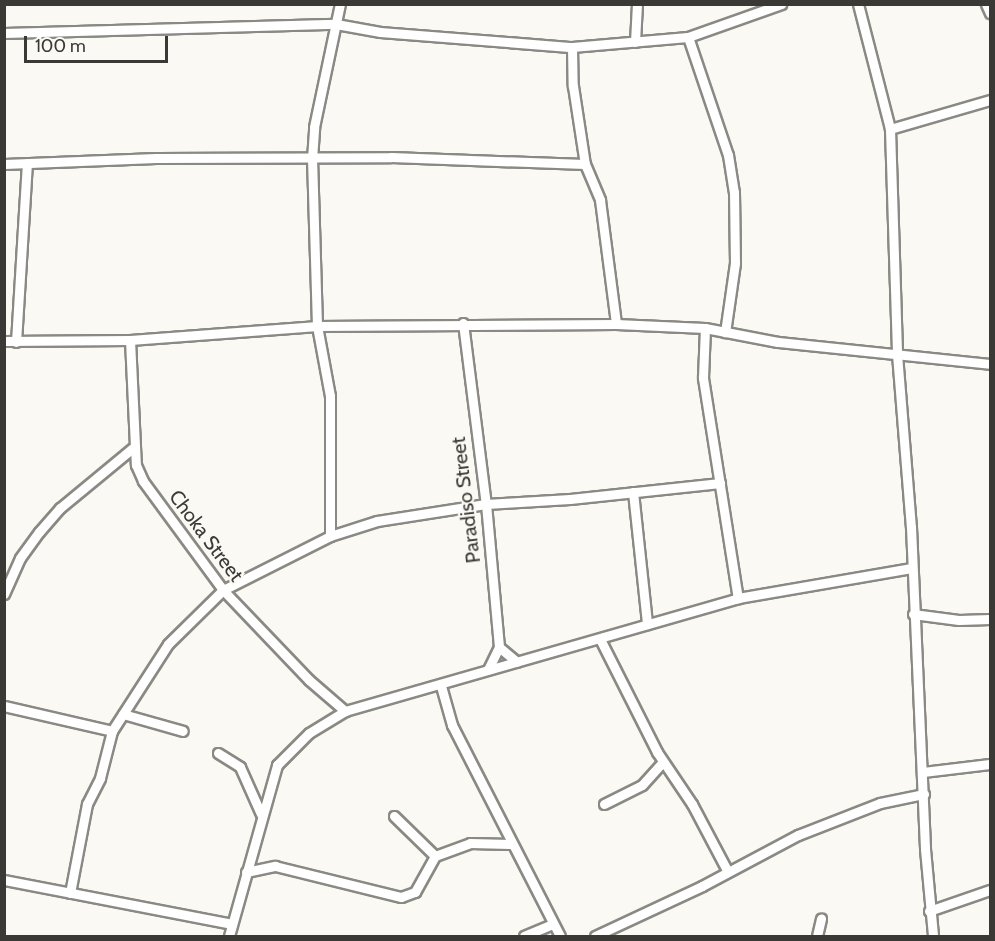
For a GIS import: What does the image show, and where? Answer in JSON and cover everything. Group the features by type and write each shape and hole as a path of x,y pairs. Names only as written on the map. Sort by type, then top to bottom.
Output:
{"street":[{"path":"330,536 330,396 316,326 312,159 314,127 340,4"},
{"path":"635,42 637,4"},
{"path":"4,33 336,24 380,33 572,47 688,37 781,4"},
{"path":"858,4 890,129 897,354 923,772 929,911 933,936"},
{"path":"986,4 990,13"},
{"path":"688,37 728,155 734,192 735,263 725,332"},
{"path":"572,47 573,86 585,164 600,200 616,324"},
{"path":"890,129 990,100"},
{"path":"4,164 156,158 390,157 585,164"},
{"path":"16,342 27,163"},
{"path":"4,342 130,340 316,326 463,323 616,324 705,328 778,342 990,364"},
{"name":"Paradiso Street","path":"463,323 486,504 499,647"},
{"path":"705,328 703,378 738,598"},
{"name":"Choka Street","path":"130,340 134,447 142,481 222,590 309,680 345,711"},
{"path":"4,594 20,558 60,508 134,447"},
{"path":"70,893 87,804 100,778 112,731 168,644 222,590 330,536 414,513 486,504 720,483"},
{"path":"633,492 646,624"},
{"path":"229,936 277,765 309,733 345,711 441,686 488,670 738,598 911,568"},
{"path":"913,614 959,620 990,619"},
{"path":"600,639 663,762 692,804 727,870"},
{"path":"488,670 499,647 517,662"},
{"path":"441,686 452,725 510,844 560,936"},
{"path":"4,706 112,731"},
{"path":"123,714 183,731"},
{"path":"218,753 240,767 262,816"},
{"path":"604,804 642,785 663,762"},
{"path":"923,772 990,764"},
{"path":"595,936 702,886 727,870 798,835 880,803 924,794"},
{"path":"394,816 435,856"},
{"path":"246,872 275,866 401,897 416,892 435,856 471,843 510,844"},
{"path":"4,880 232,924"},
{"path":"929,911 990,890"},
{"path":"817,936 821,918"},
{"path":"524,936 552,924"}]}
